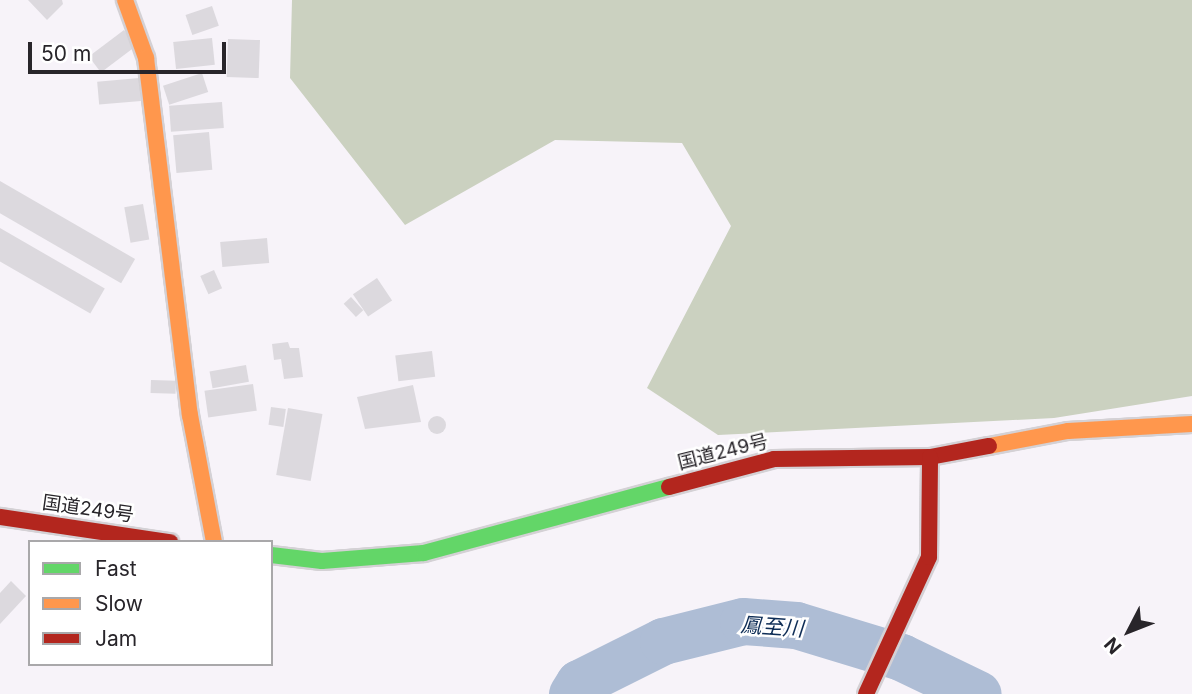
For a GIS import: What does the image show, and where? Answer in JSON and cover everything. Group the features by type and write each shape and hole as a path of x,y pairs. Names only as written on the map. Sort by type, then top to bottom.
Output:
{"main road":[{"path":"125,0 146,58 191,415 214,540"},
{"name":"国道249号","path":"273,555 322,562 424,553 774,459 930,457 1068,431 1192,424"},
{"path":"866,694 929,557 930,457"},
{"name":"国道249号","path":"0,517 156,540"}],"green space":[{"path":"292,0 1192,0 1192,396 1054,418 718,435 647,388 731,226 682,143 555,140 405,225 290,78"}],"building":[{"path":"28,0 62,0 63,4 47,20"},
{"path":"212,6 219,26 192,35 186,15"},
{"path":"124,30 136,46 101,72 89,56"},
{"path":"212,38 215,65 176,69 173,42"},
{"path":"228,39 260,40 259,78 227,77"},
{"path":"202,73 208,92 169,105 163,86"},
{"path":"139,78 141,101 99,105 97,82"},
{"path":"222,102 224,128 171,132 169,106"},
{"path":"209,132 212,170 176,173 173,135"},
{"path":"0,181 135,259 121,283 0,213"},
{"path":"143,204 149,239 131,243 124,207"},
{"path":"0,228 105,288 90,314 0,261"},
{"path":"267,238 269,263 222,267 220,242"},
{"path":"214,270 222,288 208,294 200,276"},
{"path":"377,278 392,300 368,317 353,294"},
{"path":"351,297 363,310 356,317 344,304"},
{"path":"288,342 290,348 299,348 303,377 284,379 281,359 274,360 272,344"},
{"path":"432,351 435,377 398,381 395,356"},
{"path":"246,365 249,382 213,388 210,371"},
{"path":"151,380 176,381 176,394 151,393"},
{"path":"253,384 257,411 208,418 204,391"},
{"path":"413,385 421,422 365,429 357,397"},
{"path":"271,407 286,409 283,427 268,425"},
{"path":"288,408 322,414 311,481 276,475"},
{"path":"437,416 443,419 446,425 443,431 437,434 431,431 428,425 431,419"},
{"path":"11,581 26,596 0,624 0,593"}],"waterway":[{"name":"鳳至川","path":"572,694 579,683 663,641 743,621 796,625 901,657 978,694"}],"traffic: fast":[{"path":"273,555 322,561 424,553 669,487"}],"traffic: slow":[{"path":"125,0 146,58 190,415 214,540"},
{"path":"989,446 1068,431 1192,424"}],"traffic: jam":[{"path":"669,487 774,459 930,457 989,446"},
{"path":"866,694 929,557 930,457"},
{"path":"0,517 156,540"}]}
